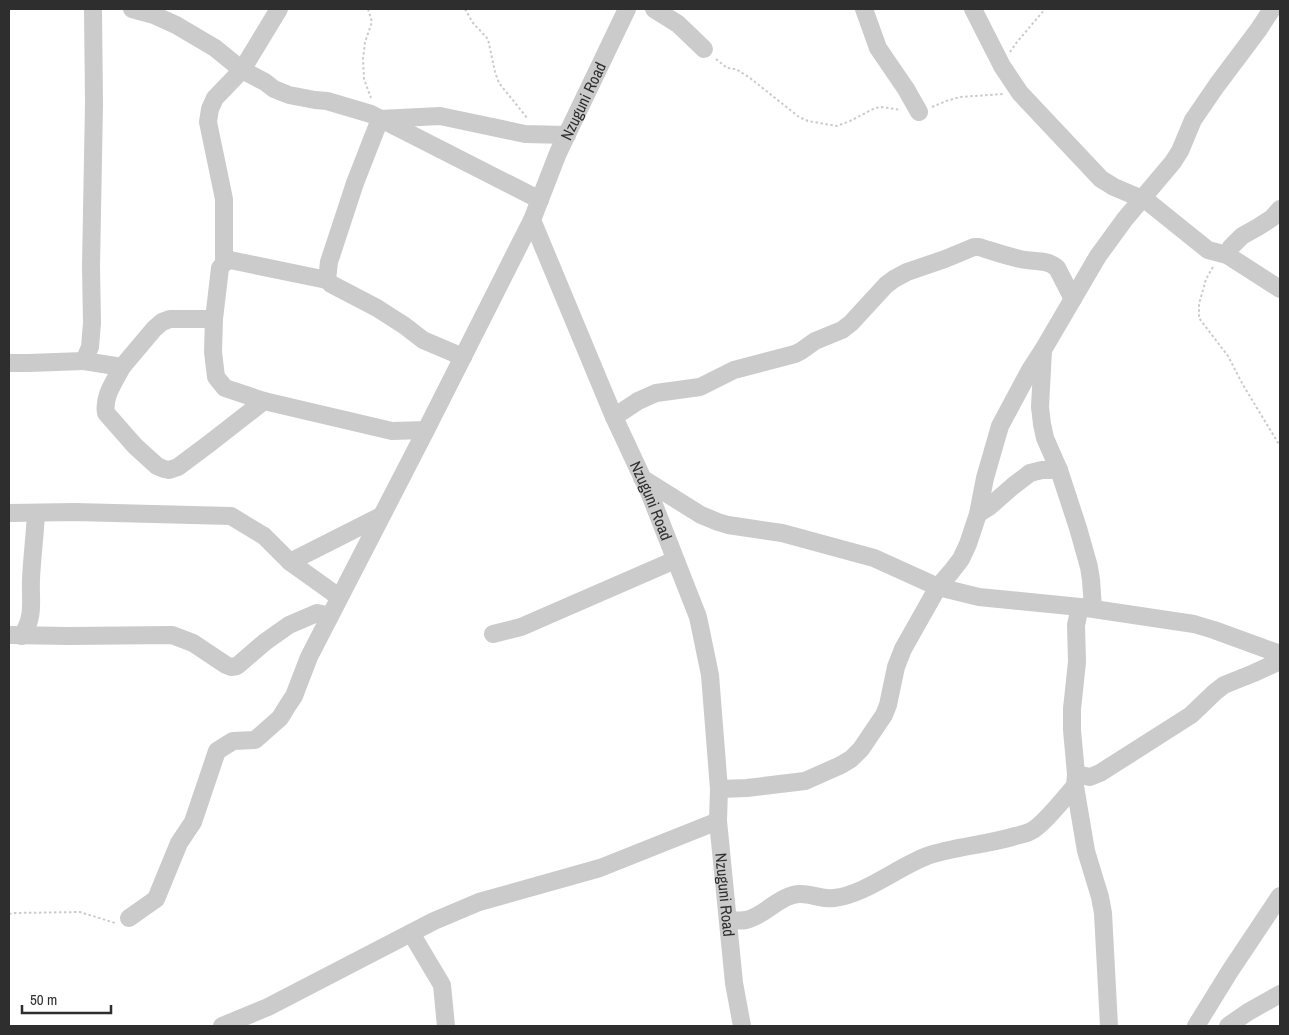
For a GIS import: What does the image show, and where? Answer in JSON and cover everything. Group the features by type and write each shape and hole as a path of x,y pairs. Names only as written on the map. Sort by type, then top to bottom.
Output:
{"street":[{"path":"84,361 90,348 92,323 93,9"},
{"path":"132,9 154,15 174,17 242,70 280,92 327,101 371,114 540,200"},
{"path":"224,263 224,198 208,122 210,108 215,98 242,70 278,9"},
{"name":"Nzuguni Road","path":"627,9 558,153 532,220 614,417 649,492 698,617 710,675 720,789 718,821 734,983 742,1026"},
{"path":"654,9 678,24 704,49"},
{"path":"864,9 878,48 920,112"},
{"path":"974,9 1002,66 1020,93 1101,179 1107,184 1154,206 1208,250 1224,254 1280,289"},
{"path":"720,789 747,788 805,781 826,773 851,759 861,750 884,716 896,667 903,649 938,587 961,559 968,544 978,514 984,478 1000,426 1030,370 1098,256 1140,199 1180,151 1194,120 1272,9"},
{"path":"380,119 440,116 525,134 567,135"},
{"path":"327,280 329,262 355,182 380,119"},
{"path":"1224,254 1242,236 1272,218 1280,209"},
{"path":"129,918 156,899 179,843 193,822 217,751 233,741 254,740 280,718 294,696 309,657 339,597 532,220"},
{"path":"614,417 638,401 656,393 700,386 734,370 801,352 815,341 842,330 894,279 907,272 974,247 1019,259 1043,261 1054,266 1057,268 1073,299"},
{"path":"426,430 392,431 264,401 225,388 216,377 213,352 214,319 220,268 230,260 327,280 331,284 377,308 423,340 463,357"},
{"path":"214,319 170,319 162,322 122,367 106,399 106,413 135,446 157,466 170,470 178,467 210,444 264,401"},
{"path":"1043,350 1040,407 1042,424 1045,438 1059,470 1078,528 1091,580 1086,608 1076,625 1077,662 1072,709 1072,730 1075,780 1086,851 1103,913 1109,1026"},
{"path":"9,362 84,361 122,367"},
{"path":"978,514 989,508 1030,473 1042,470 1059,470"},
{"path":"642,478 701,514 728,526 782,533 874,558 938,587 979,598 1086,608 1194,624 1280,654"},
{"path":"9,513 75,512 231,516 264,536 290,562 339,597"},
{"path":"16,636 28,626 31,616 31,579 36,513"},
{"path":"290,562 381,516"},
{"path":"493,634 521,627 676,560"},
{"path":"16,636 172,635 193,643 231,667 236,666 289,625 317,612 330,616"},
{"path":"728,920 746,920 755,917 794,894 833,898 844,896 858,891 927,856 1031,832 1042,823 1075,780 1100,773 1192,715 1224,685 1280,661"},
{"path":"222,1026 268,1007 434,921 479,902 600,868 718,821"},
{"path":"1196,1026 1280,896"},
{"path":"411,933 442,985 446,1026"},
{"path":"1228,1026 1280,994"}],"path":[{"path":"368,9 372,22 365,42 363,59 364,78 380,119"},
{"path":"465,9 473,23 488,40 499,83 541,134"},
{"path":"1002,66 1016,42 1045,9"},
{"path":"704,49 727,68 736,70 750,78 799,117 808,121 837,126 874,108 882,107 920,112 960,97 1020,93"},
{"path":"1224,254 1206,279 1199,304 1199,318 1228,356 1243,385 1280,446"},
{"path":"9,914 80,912 116,923 129,918"}]}
